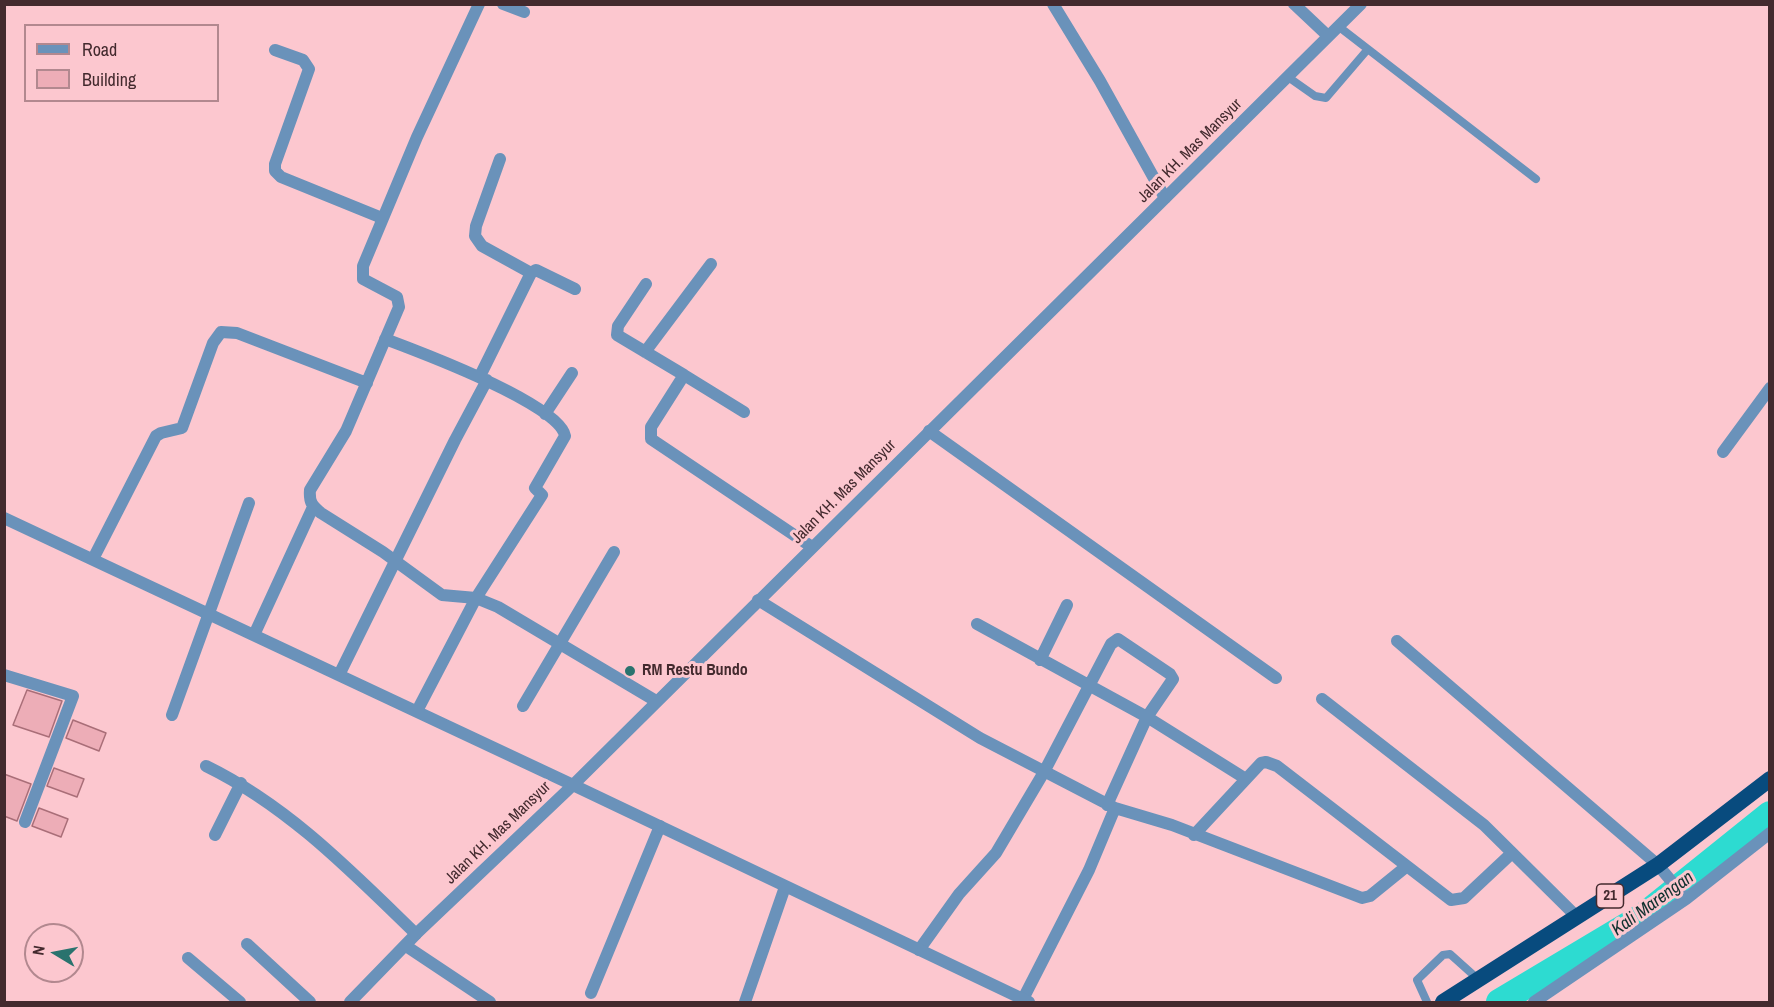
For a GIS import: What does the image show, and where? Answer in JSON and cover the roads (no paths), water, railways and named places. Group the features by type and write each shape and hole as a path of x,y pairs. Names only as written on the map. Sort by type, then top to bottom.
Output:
{"highway":[{"name":"21","path":"1443,1002 1658,865 1770,778"}],"street":[{"path":"479,4 382,218 362,271 367,282 391,293 398,300 399,307 346,431 310,490 309,499 313,507 396,561 442,595 476,598 498,608 656,701"},
{"path":"503,4 524,12"},
{"path":"1053,4 1100,81 1165,198"},
{"path":"1294,4 1328,36"},
{"name":"Jalan KH. Mas Mansyur","path":"350,1002 416,934 573,785 1360,4"},
{"path":"275,50 303,60 309,69 275,164 276,171 286,179 382,218"},
{"path":"500,159 476,226 475,237 482,246 531,273"},
{"path":"645,352 711,264"},
{"path":"339,675 484,378 531,273 536,270 543,272 575,289"},
{"path":"646,284 617,332 619,338 744,412"},
{"path":"93,558 156,436 182,428 213,343 221,332 237,333 367,383"},
{"path":"386,339 484,378 545,414 563,429 564,440 535,488 542,495 476,598 417,711"},
{"path":"545,414 572,373"},
{"path":"684,375 651,427 651,439 812,547"},
{"path":"1723,452 1770,388"},
{"path":"929,431 1276,678"},
{"path":"171,715 249,503"},
{"path":"254,634 313,507"},
{"path":"4,518 93,558 209,616 254,634 417,711 1026,1001 1089,870 1111,806 1148,717 1172,682 1172,676 1122,641 1114,640 1044,772 996,853 959,894 919,950"},
{"path":"523,706 614,552"},
{"path":"759,600 980,738 1111,806 1362,897 1371,896 1407,866"},
{"path":"1040,660 1067,605"},
{"path":"977,624 1148,717 1246,779"},
{"path":"1397,641 1658,865 1683,895"},
{"path":"4,675 73,696 25,822"},
{"path":"1322,699 1484,825 1577,917"},
{"path":"1194,835 1261,763 1272,763 1451,900 1458,901 1464,898 1512,853"},
{"path":"206,766 241,783 331,852 416,934"},
{"path":"215,835 241,783"},
{"path":"591,993 660,826"},
{"path":"1534,1002 1770,833"},
{"path":"745,1002 785,887"},
{"path":"247,944 310,1002"},
{"path":"406,946 490,1002"},
{"path":"188,958 240,1002"}],"lane":[{"path":"1338,26 1536,179"},
{"path":"1288,77 1315,96 1328,98 1368,49"},
{"path":"1427,1002 1417,980 1443,954 1450,954 1479,980"}],"waterway":[{"name":"Kali Marengan","path":"1499,1002 1643,916 1770,814"}],"place":[{"name":"RM Restu Bundo","path":"630,671"}]}
